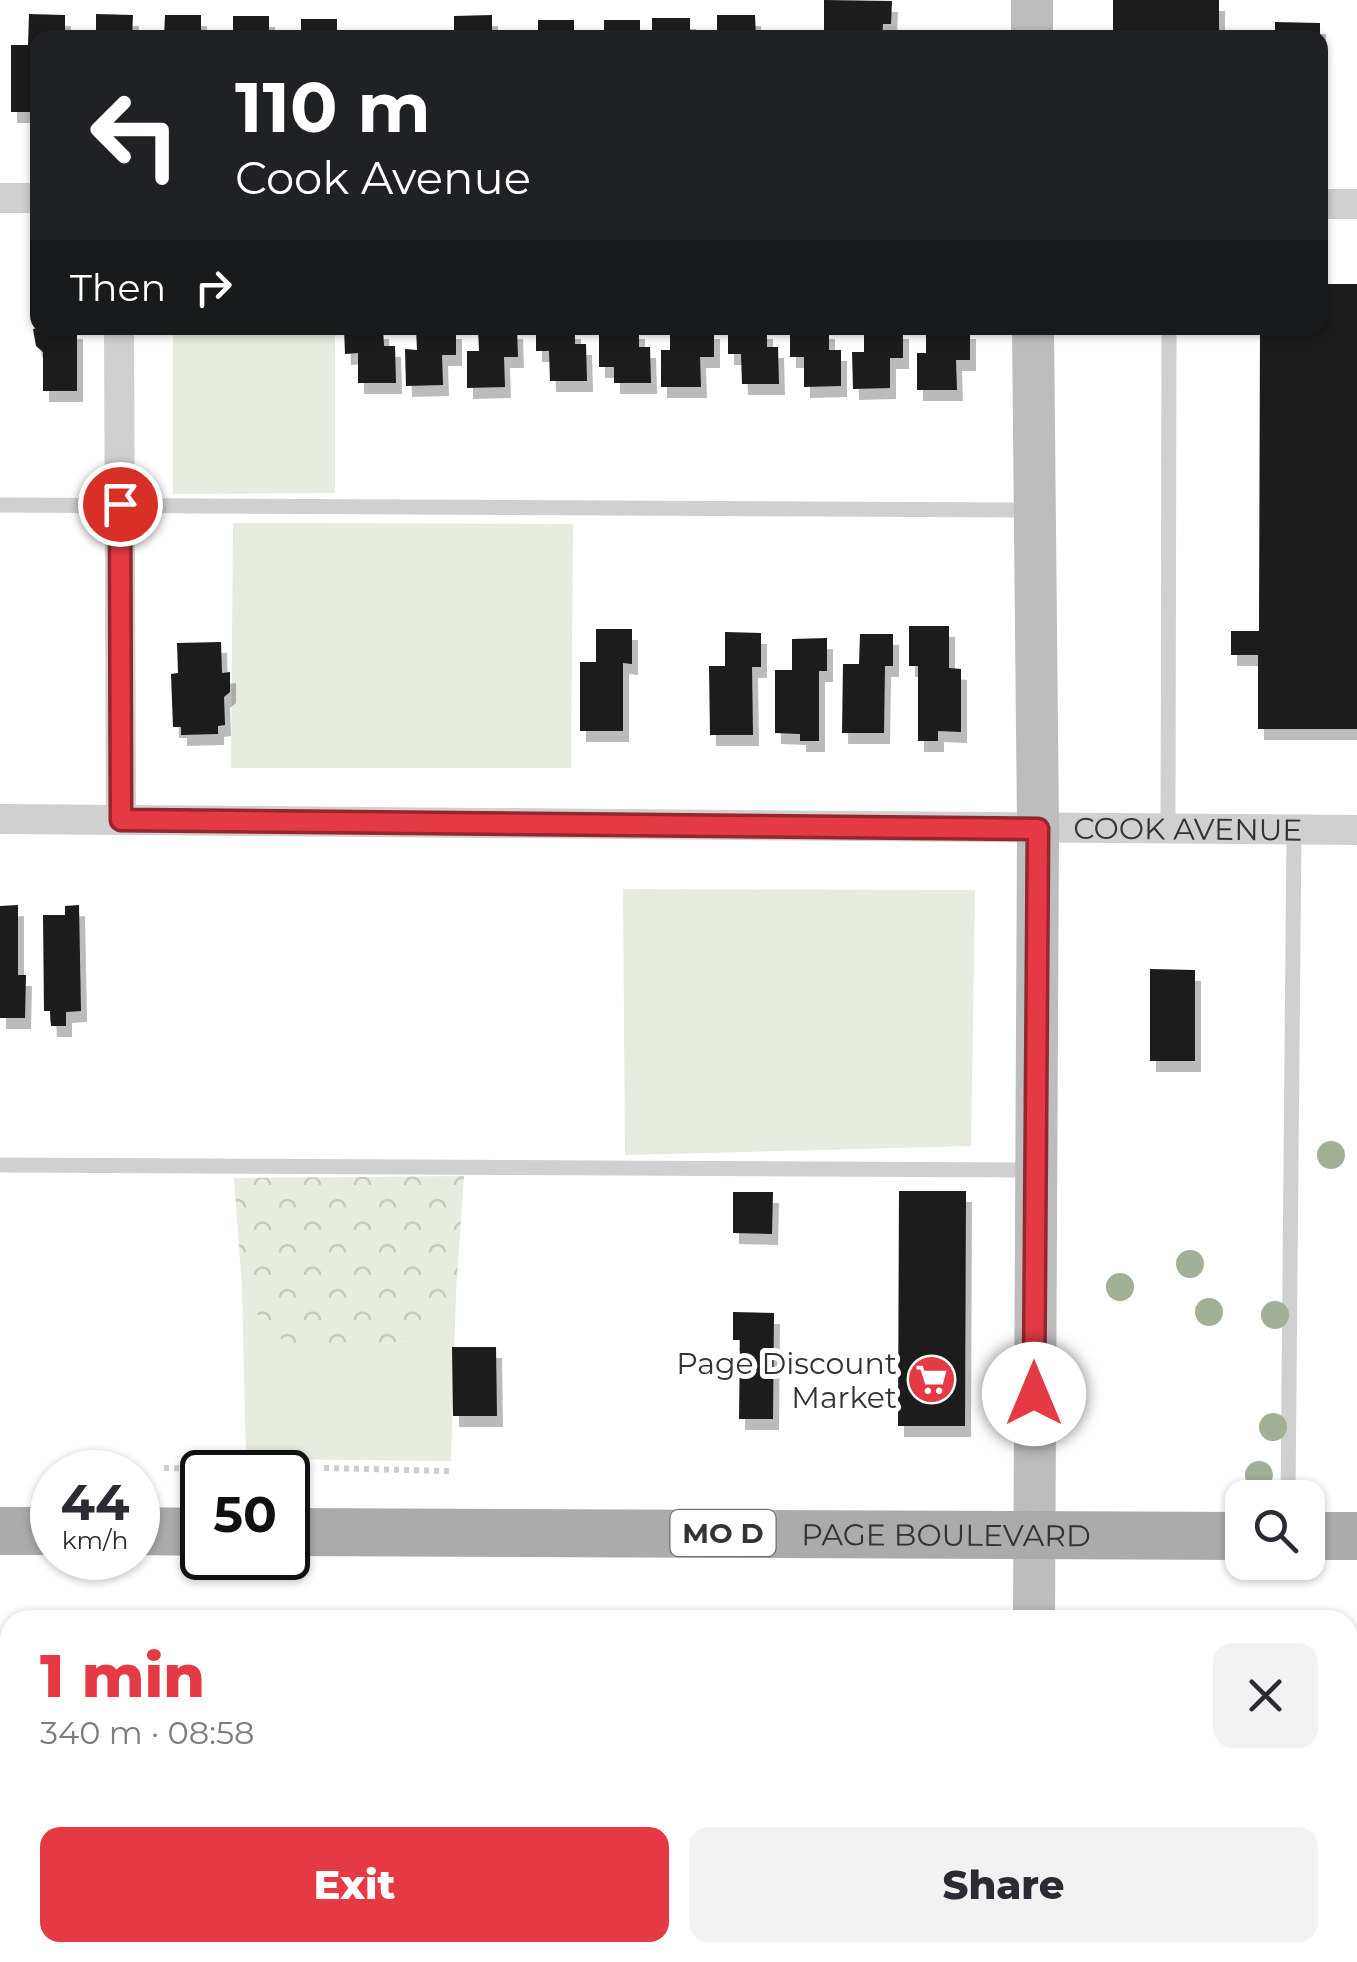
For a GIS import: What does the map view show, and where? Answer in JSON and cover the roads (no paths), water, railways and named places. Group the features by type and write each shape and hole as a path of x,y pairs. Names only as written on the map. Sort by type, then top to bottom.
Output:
{"main road":[{"path":"1032,0 1032,30"},
{"path":"1032,335 1038,829 1034,1610"},
{"path":"0,1531 30,1531"},
{"name":"PAGE BOULEVARD","path":"310,1532 1225,1536"},
{"path":"1325,1536 1357,1536"}],"street":[{"path":"0,198 30,198"},
{"path":"1328,204 1357,204"},
{"path":"119,335 121,820"},
{"name":"COOK AVENUE","path":"0,818 1357,830"}],"lane":[{"path":"1168,830 1169,335"},
{"path":"0,505 1034,510"},
{"path":"1288,1480 1294,830"},
{"path":"0,1164 1035,1170"}],"place":[{"name":"Page Discount Market","path":"932,1380"}]}
